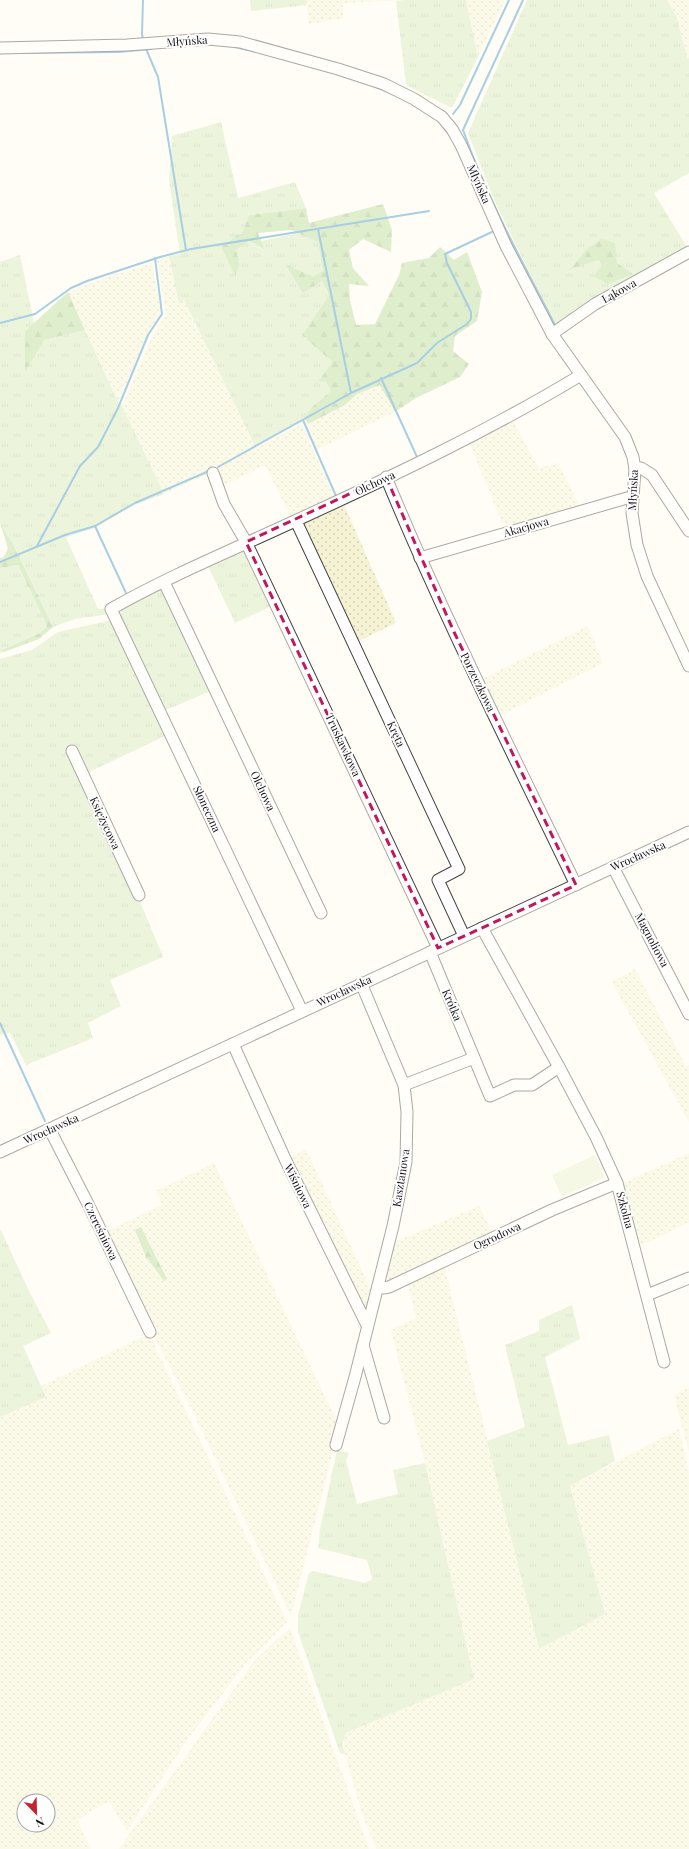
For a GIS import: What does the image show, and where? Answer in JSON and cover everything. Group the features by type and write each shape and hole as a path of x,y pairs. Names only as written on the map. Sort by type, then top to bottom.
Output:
{"street":[{"name":"Młyńska","path":"0,48 127,45 208,39 240,42 345,71 384,84 414,99 442,116 452,129 461,145 506,246 552,334 625,437 633,457 635,468 633,520 638,545 647,576 689,666"},
{"name":"Łąkowa","path":"552,334 595,304 688,254"},
{"name":"Olchowa","path":"111,608 246,542 296,521 386,477 429,458 465,438 509,417 581,375"},
{"path":"635,468 641,468 652,475 689,531"},
{"name":"Truskawkowa","path":"213,473 224,504 246,542 434,950"},
{"name":"Porzeczkowa","path":"386,477 420,558 476,680 576,884"},
{"name":"Akacjowa","path":"420,558 627,498 633,498"},
{"name":"Kręta","path":"296,521 459,869 438,880 464,936"},
{"name":"Olchowa","path":"164,582 320,913"},
{"name":"Słoneczna","path":"111,608 302,1011"},
{"name":"Księżycowa","path":"72,751 139,895"},
{"name":"Wrocławska","path":"1,1149 50,1130 361,983 689,832"},
{"name":"Magnoliowa","path":"613,867 689,1014"},
{"name":"Szkolna","path":"482,928 596,1136 617,1183 664,1362"},
{"name":"Krótka","path":"434,950 474,1058 490,1096 514,1085 532,1085 559,1067"},
{"name":"Kasztanowa","path":"336,1445 355,1377 393,1226 406,1162 408,1112 404,1085 361,983"},
{"name":"Wiśniowa","path":"233,1044 283,1155 367,1325"},
{"path":"404,1085 474,1058"},
{"name":"Czereśniowa","path":"50,1130 88,1204 150,1332"},
{"name":"Ogrodowa","path":"378,1286 384,1288 389,1287 552,1210 617,1183"},
{"path":"647,1295 689,1278"},
{"path":"363,1343 384,1418"}],"highlighted area":[{"path":"386,477 454,632 576,885 438,948 246,542"}],"shaded area":[{"path":"306,0 405,0 343,3 343,18 309,24"},
{"path":"466,0 505,0 478,57"},
{"path":"667,0 689,0 689,58 687,59 676,15"},
{"path":"169,256 179,304 184,298 256,448 302,424 335,499 292,519 265,465 225,485 217,470 164,494 122,406 151,339 166,314 157,260"},
{"path":"152,263 161,314 147,336 118,402 68,292 115,274"},
{"path":"381,385 395,412 316,450 308,424 345,405 357,394"},
{"path":"512,420 539,468 558,463 580,507 505,529 468,440"},
{"path":"343,502 396,623 359,641 303,526 305,520"},
{"path":"588,626 603,663 498,717 480,680"},
{"path":"635,969 686,1066 689,1065 689,1122 612,982"},
{"path":"306,1149 372,1292 366,1319 288,1160"},
{"path":"689,1153 689,1222 639,1247 621,1184"},
{"path":"214,1163 336,1420 341,1419 291,1616 192,1410 152,1332 105,1232 162,1205 156,1191"},
{"path":"479,1206 493,1234 389,1283 386,1282 383,1277 390,1244"},
{"path":"444,1265 539,1649 605,1614 570,1486 679,1429 689,1473 689,1849 376,1849 363,1816 342,1745 346,1733 474,1679 425,1463 391,1330 416,1318 407,1280"},
{"path":"149,1334 287,1622 246,1663 202,1720 127,1831 109,1801 77,1820 91,1849 0,1849 0,1417 46,1397 41,1386"},
{"path":"689,1388 689,1453 674,1395"},
{"path":"290,1628 369,1849 119,1849 255,1660"}],"green space":[{"path":"250,0 306,0 307,5 251,11"},
{"path":"466,0 478,57 452,108 406,85 396,1"},
{"path":"527,0 667,0 676,15 687,58 689,58 689,173 654,193 687,247 592,300 555,325 494,200 468,133"},
{"path":"221,122 238,198 295,182 306,208 249,215 243,231 221,247 240,264 236,250 249,241 264,250 261,241 299,233 318,242 323,271 313,276 286,264 322,281 329,295 302,335 332,362 320,380 326,382 332,391 311,408 304,418 255,446 184,299 179,304 169,256 180,254 169,181 172,136"},
{"path":"383,204 392,230 391,252 363,239 349,250 353,268 369,286 349,284 350,300 356,325 375,324 399,275 402,263 429,258 440,247 454,260 467,252 482,292 477,321 455,336 453,351 469,364 460,377 416,398 395,412 380,385 357,394 345,405 308,424 304,418 311,408 331,391 326,382 319,381 332,362 302,335 329,295 322,281 303,293 285,264 313,276 323,271 318,242 291,230 258,233 265,250 249,241 236,250 240,264 235,275 221,247 243,231 249,215 306,208 309,223"},
{"path":"602,239 615,243 617,263 633,274 608,284 593,276 602,266 599,260 570,269 588,248"},
{"path":"20,255 34,323 25,331 25,371 44,339 85,330 118,402 122,406 164,494 130,507 95,528 66,537 98,609 107,608 111,614 75,619 53,627 14,546 0,523 0,262"},
{"path":"68,292 85,330 44,340 25,372 25,331"},
{"path":"0,523 14,546 53,627 39,639 4,652 1,650 40,633 47,626 18,565 0,568 0,558 4,557 8,548"},
{"path":"242,549 245,551 272,606 235,623 208,566"},
{"path":"18,565 47,626 40,633 2,649 4,652 0,653 0,568"},
{"path":"161,589 166,591 211,691 166,710 156,695 120,619 122,609 129,602"},
{"path":"112,620 152,702 165,736 87,773 163,957 110,980 121,1006 88,1023 93,1038 26,1065 10,1033 0,1035 0,659 32,650 58,632"},
{"path":"595,1155 605,1177 562,1197 552,1175"},
{"path":"141,1227 167,1279 164,1281 146,1257 135,1230"},
{"path":"1,1230 27,1287 51,1333 23,1346 46,1397 0,1417 0,1231"},
{"path":"572,1305 580,1339 545,1357 568,1445 609,1435 615,1461 570,1486 605,1614 539,1649 487,1441 525,1427 505,1345 539,1331 539,1320"},
{"path":"337,1450 349,1453 346,1460 357,1504 398,1494 393,1470 425,1463 474,1679 346,1733 342,1745 345,1754 340,1753 298,1632 298,1615 309,1573 313,1571 365,1583 372,1579 367,1560 318,1548 320,1529"}],"waterway":[{"path":"143,0 143,40"},
{"path":"453,114 460,105 509,0"},
{"path":"523,0 463,130 472,155 494,205 555,325"},
{"path":"235,47 248,50"},
{"path":"146,49 158,77 186,250"},
{"path":"17,53 118,52 151,49"},
{"path":"371,85 395,95"},
{"path":"443,127 450,136"},
{"path":"0,323 35,314 71,288 87,281 160,257 191,249 429,211"},
{"path":"318,229 351,393"},
{"path":"218,467 351,393 417,363 437,343 467,324 471,319 471,312 447,263 445,254 494,231"},
{"path":"37,546 80,466 98,447 118,408 148,335 162,314 155,258"},
{"path":"381,378 418,457"},
{"path":"303,420 336,496"},
{"path":"0,562 65,535 95,526 135,503 209,471"},
{"path":"95,526 126,593"},
{"path":"0,1023 45,1121"}]}
